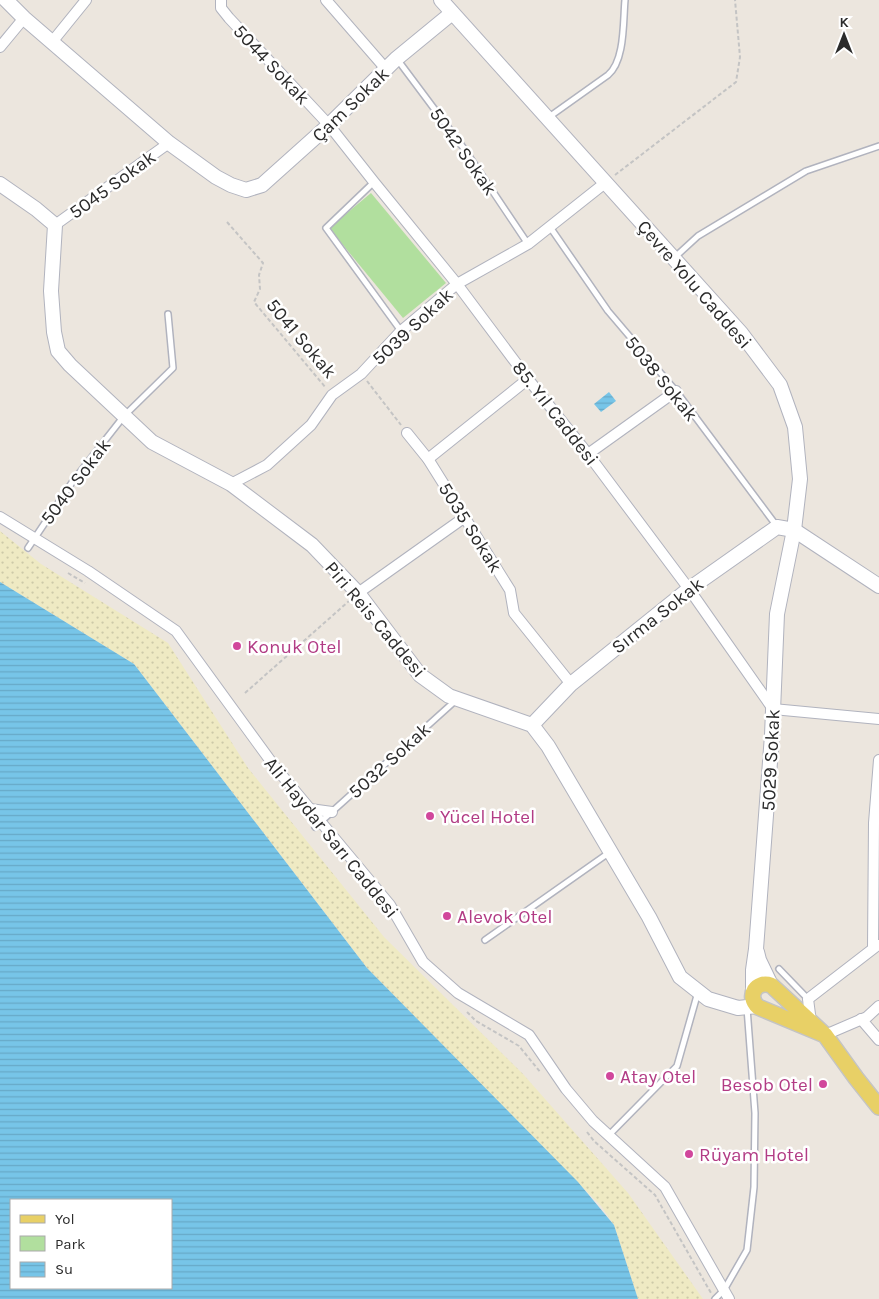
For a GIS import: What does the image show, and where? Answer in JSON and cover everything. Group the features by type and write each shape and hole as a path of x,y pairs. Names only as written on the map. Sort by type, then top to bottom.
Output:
{"main road":[{"path":"751,1003 758,985 767,983 773,986 825,1035 879,1106"},
{"path":"751,1003 770,1008 776,1003 778,995 773,986"},
{"path":"751,1003 825,1035"}],"street":[{"path":"6,0 24,18 168,143"},
{"path":"52,42 86,0"},
{"name":"5044 Sokak","path":"221,0 221,8 228,18 329,125"},
{"path":"326,0 386,69"},
{"name":"Çevre Yolu Caddesi","path":"441,0 741,333 780,385 795,427 800,479 794,530"},
{"name":"Çam Sokak","path":"168,143 216,177 231,185 246,190 262,186 329,125 396,59 452,13"},
{"path":"0,48 24,18"},
{"name":"85. Yıl Caddesi","path":"329,125 457,284 528,379 588,454 689,588 773,709"},
{"name":"5045 Sokak","path":"55,225 168,143"},
{"name":"5039 Sokak","path":"232,484 267,465 311,425 332,395 361,374 401,331 457,284 528,244 605,183"},
{"path":"0,184 55,225"},
{"name":"Piri Reis Caddesi","path":"55,225 51,291 54,332 58,351 70,365 152,442 232,484 312,545 358,592 420,675 449,696 532,725"},
{"path":"428,459 528,379"},
{"path":"588,454 676,391"},
{"name":"5035 Sokak","path":"407,432 428,459 510,590 514,613 571,684"},
{"path":"358,592 464,516"},
{"name":"Ali Haydar Sarı Caddesi","path":"0,517 88,571 176,632 275,767 310,809 318,824 390,904 423,962 458,993 529,1036 566,1089 593,1121 665,1187 726,1294"},
{"path":"777,527 794,530 879,586"},
{"name":"Sırma Sokak","path":"532,725 571,684 689,588 777,527"},
{"name":"5029 Sokak","path":"751,1003 772,735 777,614 794,530"},
{"path":"773,709 879,719"},
{"path":"532,725 548,746 611,852 649,917 680,977 708,999 751,1003"},
{"path":"811,1022 808,999 876,946 874,823 879,760"},
{"path":"310,809 332,812"},
{"path":"756,949 759,960 773,986"},
{"path":"825,1035 867,1017 879,1006"},
{"path":"862,1019 879,1040"}],"lane":[{"path":"547,119 614,69 620,56 625,0"},
{"name":"5042 Sokak","path":"396,59 465,150 528,244"},
{"path":"674,259 698,236 806,171 879,146"},
{"path":"374,182 326,228 401,331"},
{"name":"5038 Sokak","path":"550,227 608,311 676,391 777,527"},
{"name":"5040 Sokak","path":"28,548 73,481 124,416 173,368 168,314"},
{"name":"5032 Sokak","path":"318,824 457,699"},
{"path":"485,940 611,852"},
{"path":"780,969 808,999"},
{"path":"608,1136 677,1066 699,992"},
{"path":"716,1299 726,1294 747,1250 754,1187 751,1003"}],"path":[{"path":"605,183 736,82 740,57 735,0"},
{"name":"5041 Sokak","path":"227,222 262,263 260,289 254,302 332,395"},
{"path":"361,374 407,432"},
{"path":"245,693 358,592"}],"sand":[{"path":"0,531 41,564 168,643 248,768 384,937 523,1074 628,1193 703,1299 638,1299 614,1225 601,1206 367,968 134,664 0,582"}],"green space":[{"path":"371,193 446,283 403,318 329,228"}],"water":[{"path":"609,392 616,401 601,412 594,404"},
{"path":"0,582 134,664 367,968 578,1182 614,1225 638,1299 0,1299"}],"place":[{"name":"Konuk Otel","path":"237,646"},
{"name":"Yücel Hotel","path":"430,816"},
{"name":"Alevok Otel","path":"447,916"},
{"name":"Atay Otel","path":"610,1076"},
{"name":"Besob Otel","path":"823,1084"},
{"name":"Rüyam Hotel","path":"689,1154"}]}
